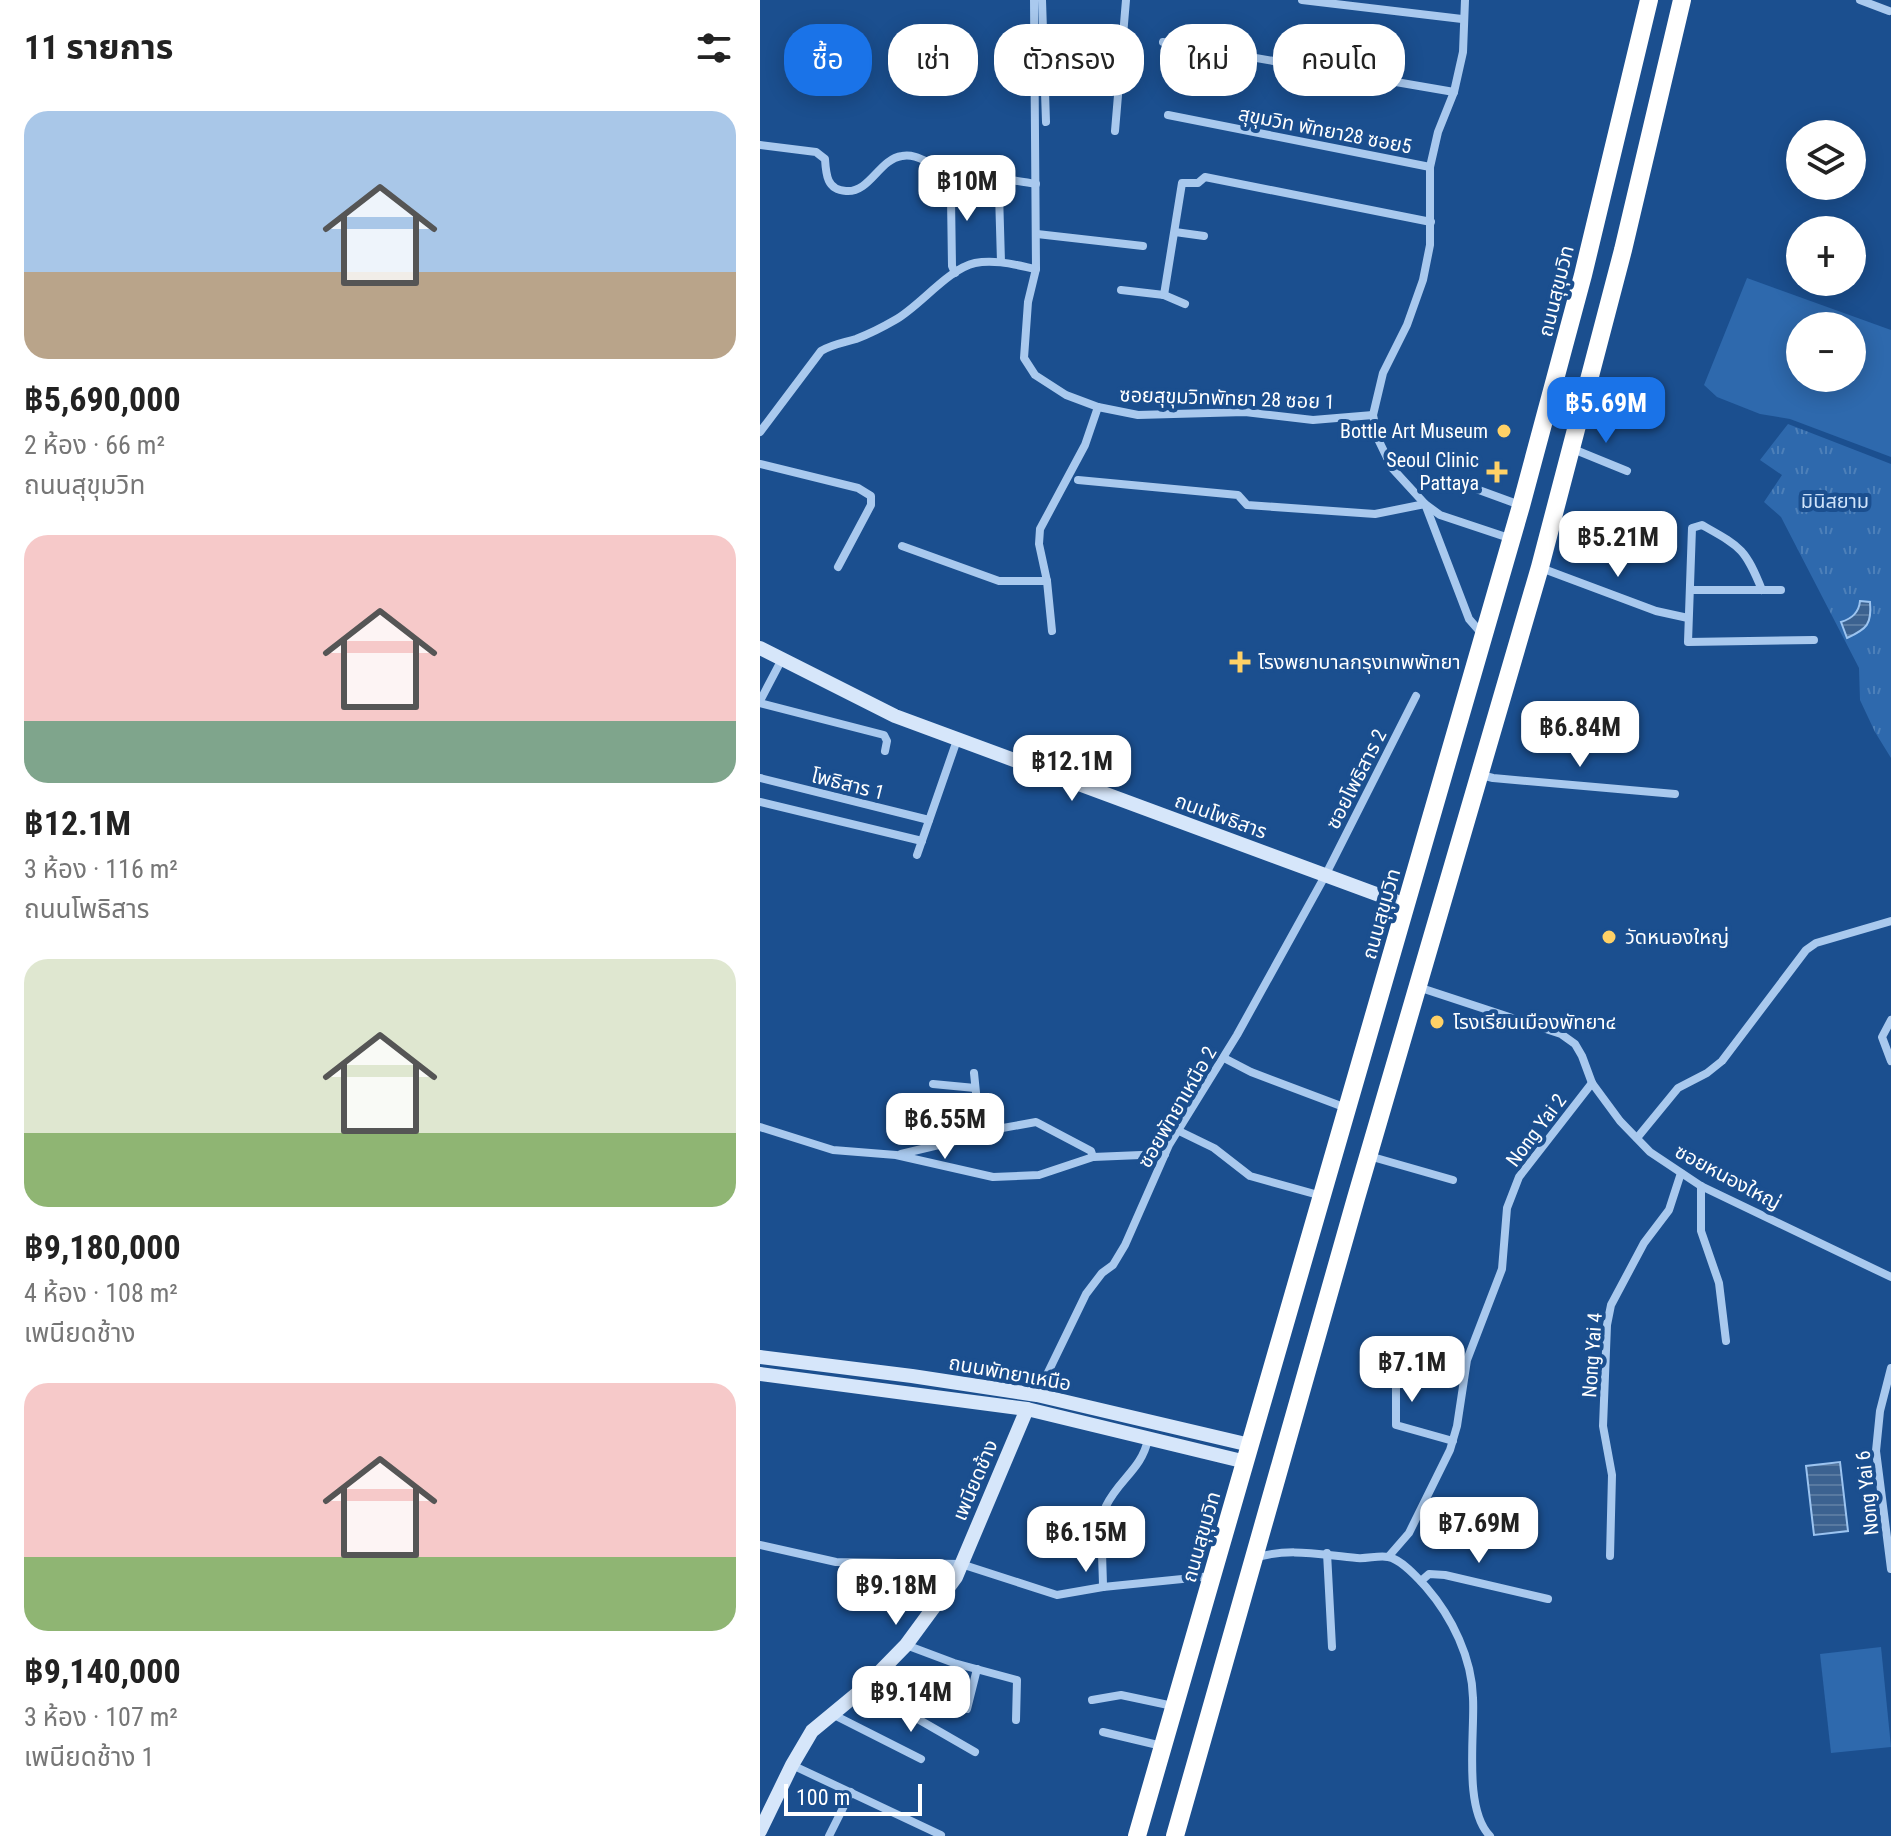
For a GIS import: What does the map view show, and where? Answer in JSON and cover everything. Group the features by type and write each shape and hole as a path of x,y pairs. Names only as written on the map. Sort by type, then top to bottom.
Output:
{"highway":[{"name":"ถนนสุขุมวิท","path":"1137,1836 1512,539 1649,0"},
{"path":"1177,1831 1345,1234 1540,567 1629,222 1682,0"},
{"path":"1608,170 1609,183 1618,189 1624,189 1640,177"},
{"path":"1597,213 1603,203 1614,201 1620,204 1629,222"},
{"path":"1314,1226 1318,1243 1323,1249 1335,1246 1345,1234"},
{"path":"1248,1454 1280,1463"},
{"path":"1180,1687 1188,1678 1196,1676 1208,1683 1214,1697"}],"street":[{"name":"ซอยสุขุมวิทพัทยา 28 ซอย 1","path":"1034,0 1037,234 1036,269 1028,302 1024,358 1035,375 1049,386 1098,407 1138,415 1245,412 1313,420 1373,415"},
{"path":"1042,0 1046,122"},
{"path":"1115,131 1126,0"},
{"path":"1302,0 1462,19"},
{"path":"1465,0 1463,52 1430,167 1430,245 1423,280 1407,325 1383,373 1373,415 1378,439 1392,468 1425,504 1440,515 1512,539"},
{"path":"1860,0 1889,11"},
{"path":"1257,58 1454,92"},
{"name":"สุขุมวิท พัทยา28 ซอย5","path":"1168,115 1430,167"},
{"path":"760,145 816,152 825,159 827,181 844,191 852,191 867,183 879,168 901,156 913,155 941,168 1036,184"},
{"path":"1164,295 1182,183 1198,183 1205,177 1431,222"},
{"path":"955,273 952,266 951,198 954,191 999,193 1001,262"},
{"path":"1175,232 1204,236"},
{"path":"1037,234 1143,246"},
{"path":"760,432 821,351 833,343 855,339 892,322 955,273 972,264 1001,262 1036,269"},
{"path":"1121,290 1164,295 1185,304"},
{"path":"1052,631 1047,581 1039,544 1040,529 1085,445 1098,407"},
{"path":"1572,448 1627,471"},
{"path":"760,464 858,488 871,496 871,505 838,567"},
{"path":"1078,480 1238,495 1247,505 1375,514 1425,504"},
{"path":"1457,482 1521,506"},
{"path":"1425,504 1469,619 1484,636"},
{"path":"1762,590 1750,559 1743,551 1715,532 1696,525 1691,533 1688,642 1814,640"},
{"path":"902,546 999,581 1047,581"},
{"path":"1540,567 1656,611 1688,618"},
{"path":"1690,590 1781,590"},
{"name":"ถนนโพธิสาร","path":"760,648 895,716 1406,905"},
{"path":"782,659 760,702 884,735 887,741 885,751"},
{"name":"ซอยโพธิสาร 2","path":"1325,876 1416,696"},
{"path":"917,855 957,740"},
{"path":"1480,775 1675,794"},
{"name":"โพธิสาร 1","path":"760,778 929,820"},
{"name":"โพธิสาร 1","path":"760,802 922,841"},
{"name":"ซอยพัทยาเหนือ 2","path":"1037,1395 1086,1294 1102,1273 1113,1265 1125,1245 1165,1154 1224,1058 1325,876"},
{"path":"1637,1138 1678,1088 1722,1061 1806,950 1816,943 1891,921"},
{"name":"ซอยหนองใหญ่","path":"1418,987 1561,1034 1575,1044 1592,1083 1620,1121 1650,1152 1701,1186 1891,1276"},
{"path":"1891,1020 1882,1037 1891,1061"},
{"path":"1224,1058 1251,1072 1349,1109"},
{"path":"974,1073 980,1132"},
{"name":"Nong Yai 2","path":"1389,1556 1409,1533 1453,1441 1467,1360 1502,1269 1507,1208 1519,1177 1592,1083"},
{"path":"933,1084 975,1088"},
{"path":"896,1155 940,1146 980,1132 1036,1122 1091,1151 1093,1157"},
{"path":"760,1127 833,1150 896,1155 993,1177 1039,1175 1093,1157 1165,1154"},
{"path":"1179,1131 1214,1148 1250,1176 1323,1196"},
{"path":"1368,1156 1453,1180"},
{"name":"Nong Yai 4","path":"1610,1556 1612,1475 1603,1426 1607,1325 1611,1305 1644,1243 1669,1210 1681,1173"},
{"path":"1701,1186 1701,1231 1719,1283 1726,1341"},
{"path":"1396,1348 1396,1425 1453,1441"},
{"name":"ถนนพัทยาเหนือ","path":"760,1357 1037,1395 1248,1454"},
{"name":"Nong Yai 6","path":"1891,1368 1880,1411 1876,1451 1886,1492 1891,1569"},
{"name":"ถนนพัทยาเหนือ","path":"760,1374 1027,1409 1148,1439 1248,1454"},
{"name":"เพนียดช้าง","path":"760,1831 812,1731 864,1688 906,1645 956,1577 1027,1409"},
{"path":"1880,1411 1891,1412"},
{"path":"1103,1587 1103,1510 1112,1494 1145,1456 1148,1439"},
{"path":"760,1545 836,1562 961,1564 1057,1595 1213,1576"},
{"path":"1254,1558 1295,1550 1360,1559 1389,1556 1421,1581 1461,1641 1470,1672 1473,1698 1470,1765 1478,1812 1490,1836"},
{"path":"1327,1553 1332,1647"},
{"path":"1421,1581 1429,1574 1445,1575 1548,1599"},
{"path":"906,1645 1017,1680 1016,1720"},
{"path":"967,1709 977,1669"},
{"path":"864,1688 975,1752"},
{"path":"1092,1700 1121,1695 1174,1707"},
{"path":"832,1713 921,1759"},
{"path":"1103,1732 1163,1746"},
{"path":"792,1765 941,1835"},
{"path":"829,1836 851,1792"}],"green space":[{"path":"1747,278 1786,292 1786,296 1797,296 1841,312 1786,312 1786,392 1866,392 1866,321 1891,330 1891,457 1790,419 1760,414 1717,397 1704,385"},
{"name":"มินิสยาม","path":"1788,424 1891,464 1891,758 1860,700 1859,668 1781,517 1764,502 1782,475 1760,460"},
{"path":"1881,1647 1891,1747 1831,1753 1820,1654"}],"shaded area":[{"path":"1860,601 1870,602 1869,621 1859,632 1847,638 1841,622 1854,614"},
{"path":"1840,1462 1848,1531 1814,1535 1806,1466"}],"place":[{"name":"Bottle Art Museum","path":"1504,431"},
{"name":"Seoul Clinic Pattaya","path":"1497,472"},
{"name":"โรงพยาบาลกรุงเทพพัทยา","path":"1240,662"},
{"name":"วัดหนองใหญ่","path":"1609,937"},
{"name":"โรงเรียนเมืองพัทยา๔","path":"1437,1022"}]}
